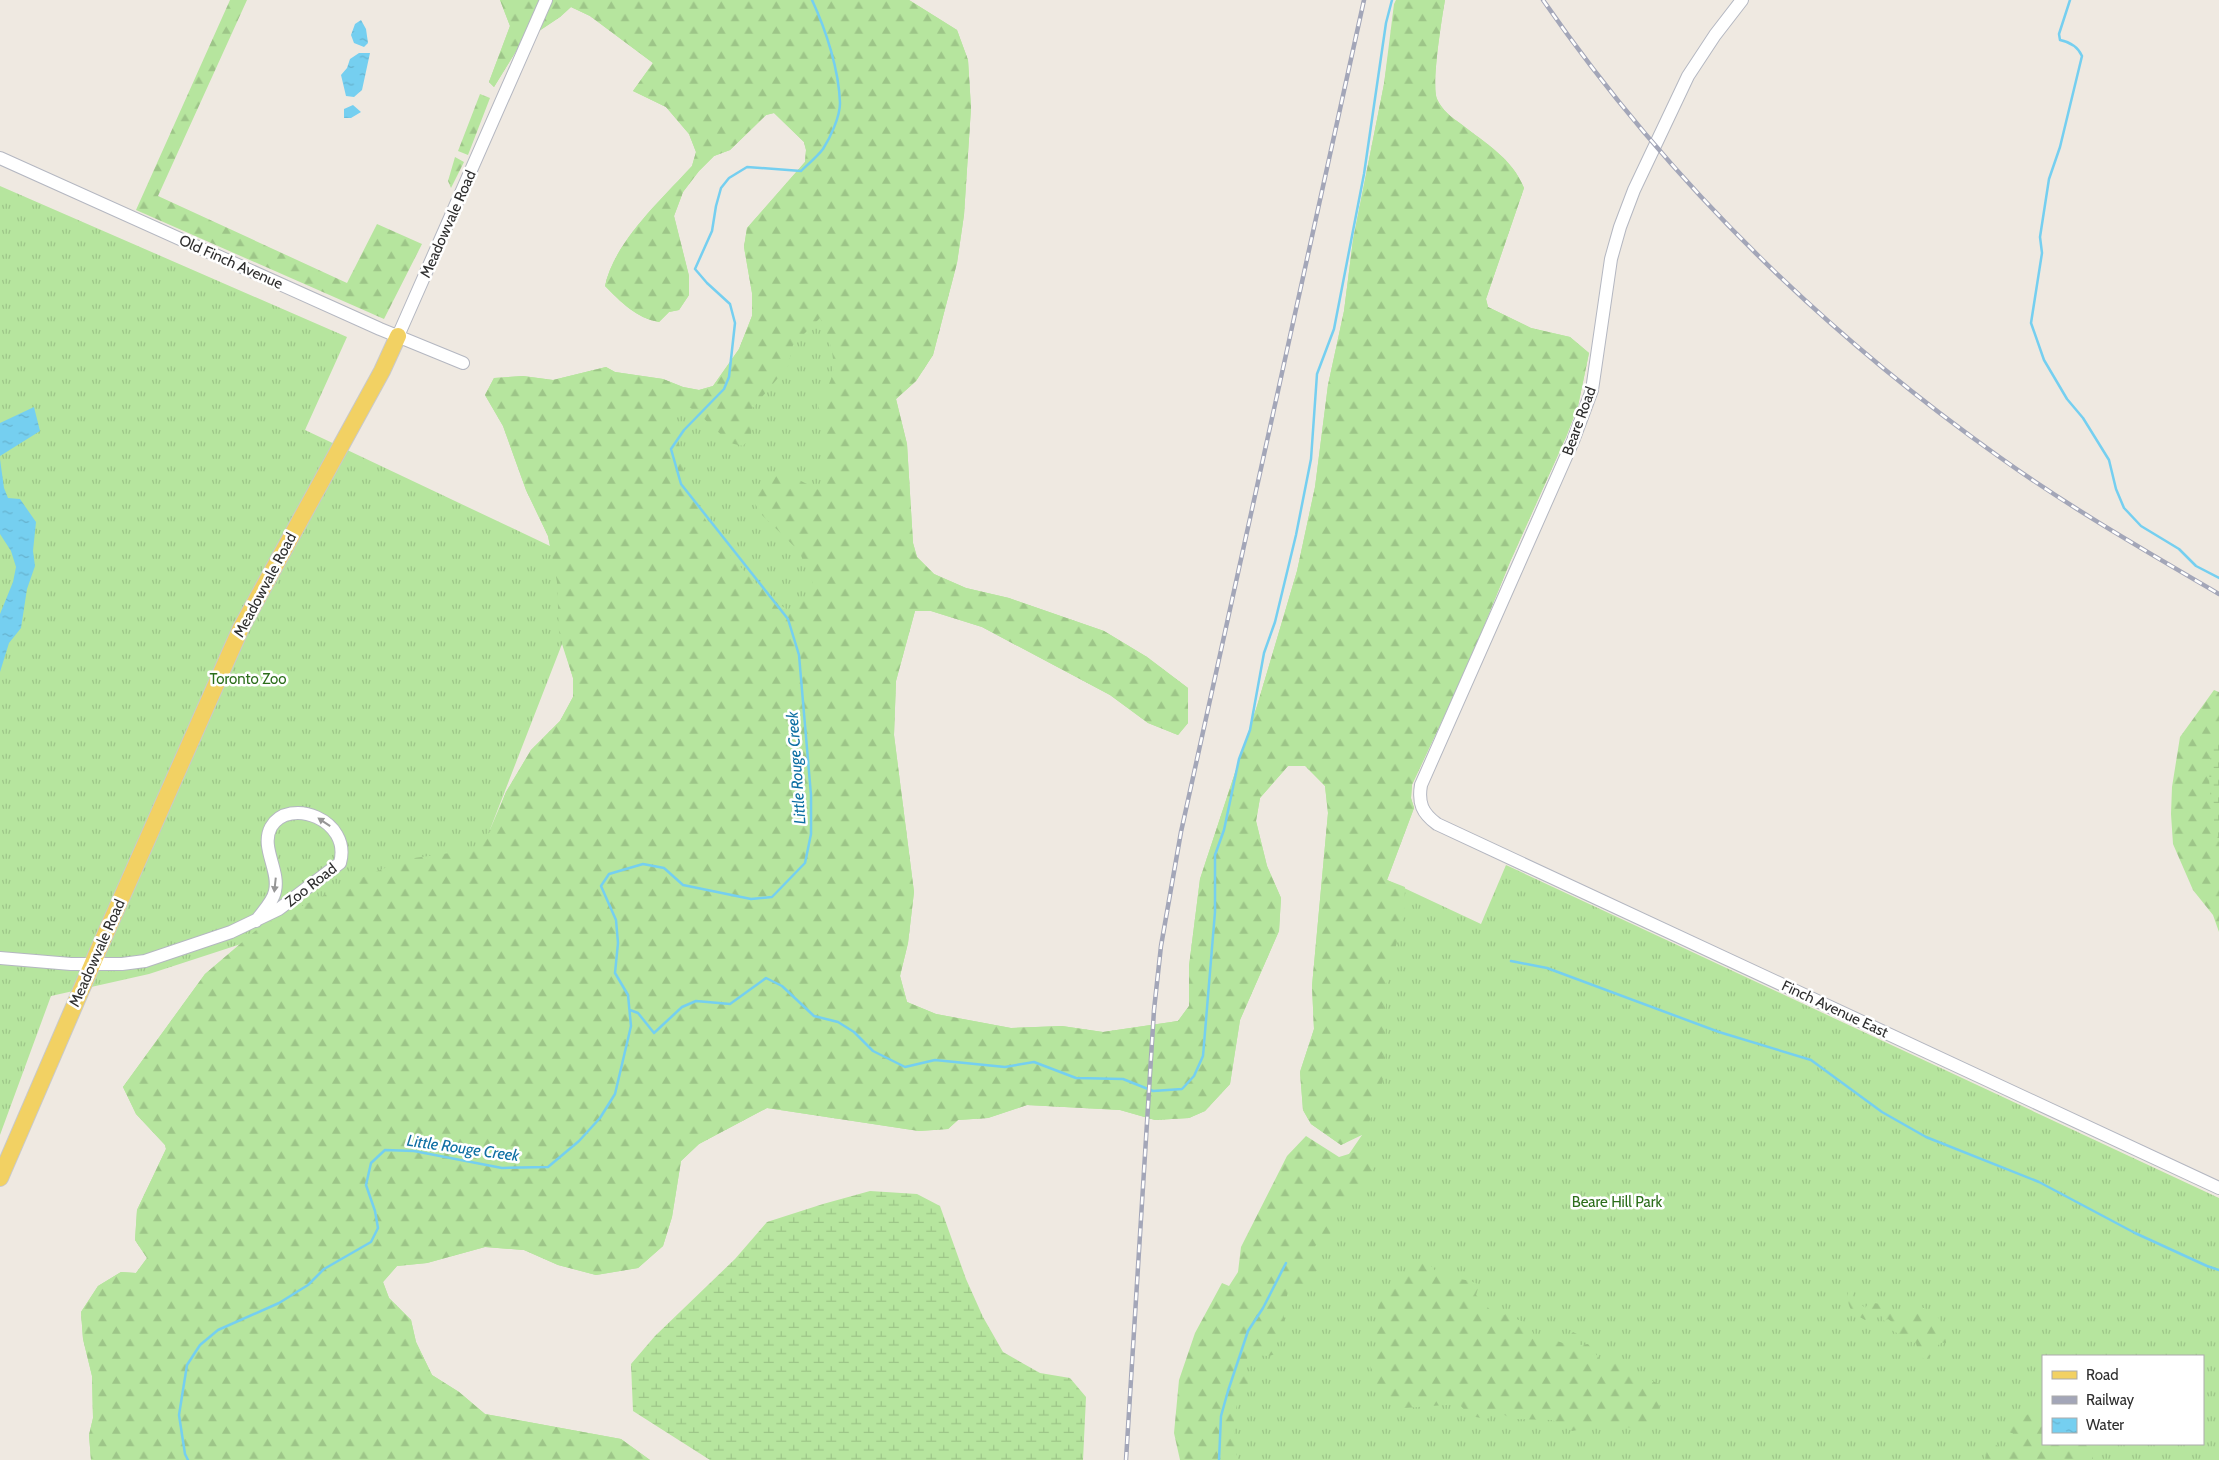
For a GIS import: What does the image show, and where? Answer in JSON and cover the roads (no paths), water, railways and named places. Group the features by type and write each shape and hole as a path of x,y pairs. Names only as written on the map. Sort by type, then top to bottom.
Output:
{"main road":[{"name":"Meadowvale Road","path":"0,1178 92,964 242,628 382,371 398,336"}],"street":[{"name":"Meadowvale Road","path":"398,336 546,0"},
{"name":"Beare Road","path":"1451,830 1437,824 1425,815 1420,806 1421,785 1573,441 1592,390 1611,259 1620,227 1634,190 1688,76 1715,35 1742,0"},
{"name":"Old Finch Avenue","path":"0,158 398,336 463,363"},
{"name":"Zoo Road","path":"0,958 122,964 145,961 231,932 279,909 340,863 342,845 338,835 322,820 314,816 289,814 282,816 271,828 267,845 276,877 275,893 256,920"},
{"name":"Finch Avenue East","path":"1451,830 2219,1188"}],"water":[{"path":"361,20 366,29 368,43 364,47 354,43 351,35 355,24"},
{"path":"359,53 370,53 362,90 354,97 346,96 341,75 347,68 350,59"},
{"path":"353,105 361,112 351,118 344,118 344,109"},
{"path":"34,407 40,431 0,456 0,423"},
{"path":"0,459 4,488 8,498 20,499 36,522 33,551 35,566 27,589 21,628 9,643 0,672 0,614 13,582 16,567 11,551 0,534"}],"waterway":[{"name":"Little Rouge Creek","path":"188,1460 185,1454 179,1415 187,1365 200,1345 218,1330 279,1303 308,1285 324,1269 371,1242 378,1228 375,1211 366,1185 371,1163 385,1150 414,1151 502,1168 548,1167 579,1141 600,1118 615,1094 631,1026 628,995 615,973 618,943 616,920 601,886 609,874 643,864 664,868 683,885 751,899 772,897 805,863 811,834 811,795 799,655 788,619 681,484 671,449 684,430 724,389 729,377 735,323 730,304 695,269 712,231 721,188 729,178 747,167 801,171 823,149 840,109 839,90 834,64 827,37 812,0"},
{"path":"630,1010 638,1013 654,1033 682,1007 696,1001 730,1004 766,978 782,986 814,1016 838,1022 854,1032 873,1051 905,1067 935,1060 1005,1067 1034,1062 1076,1078 1123,1079 1153,1091 1182,1089 1194,1076 1203,1056 1215,912 1215,855 1224,830 1239,759 1250,730 1264,653 1275,622 1296,535 1311,459 1317,374 1334,329 1364,174 1386,23 1392,0"},
{"path":"2070,0 2059,34 2060,40 2073,45 2082,56 2060,147 2049,179 2040,237 2042,253 2031,323 2044,360 2067,399 2083,418 2109,460 2116,489 2124,508 2141,526 2179,549 2196,566 2219,578"},
{"path":"1511,961 1547,968 1719,1032 1811,1060 1882,1112 1926,1137 2039,1182 2135,1233 2219,1270"},
{"path":"1219,1460 1221,1416 1248,1331 1263,1308 1286,1263"}],"railway":[{"path":"1126,1460 1154,1010 1161,946 1181,832 1364,0"},
{"path":"1543,0 1591,66 1641,129 1695,190 1809,304 1933,408 1998,456 2079,510 2219,594"}],"park label":[{"name":"Toronto Zoo","path":"248,679"},
{"name":"Beare Hill Park","path":"1617,1202"}]}
